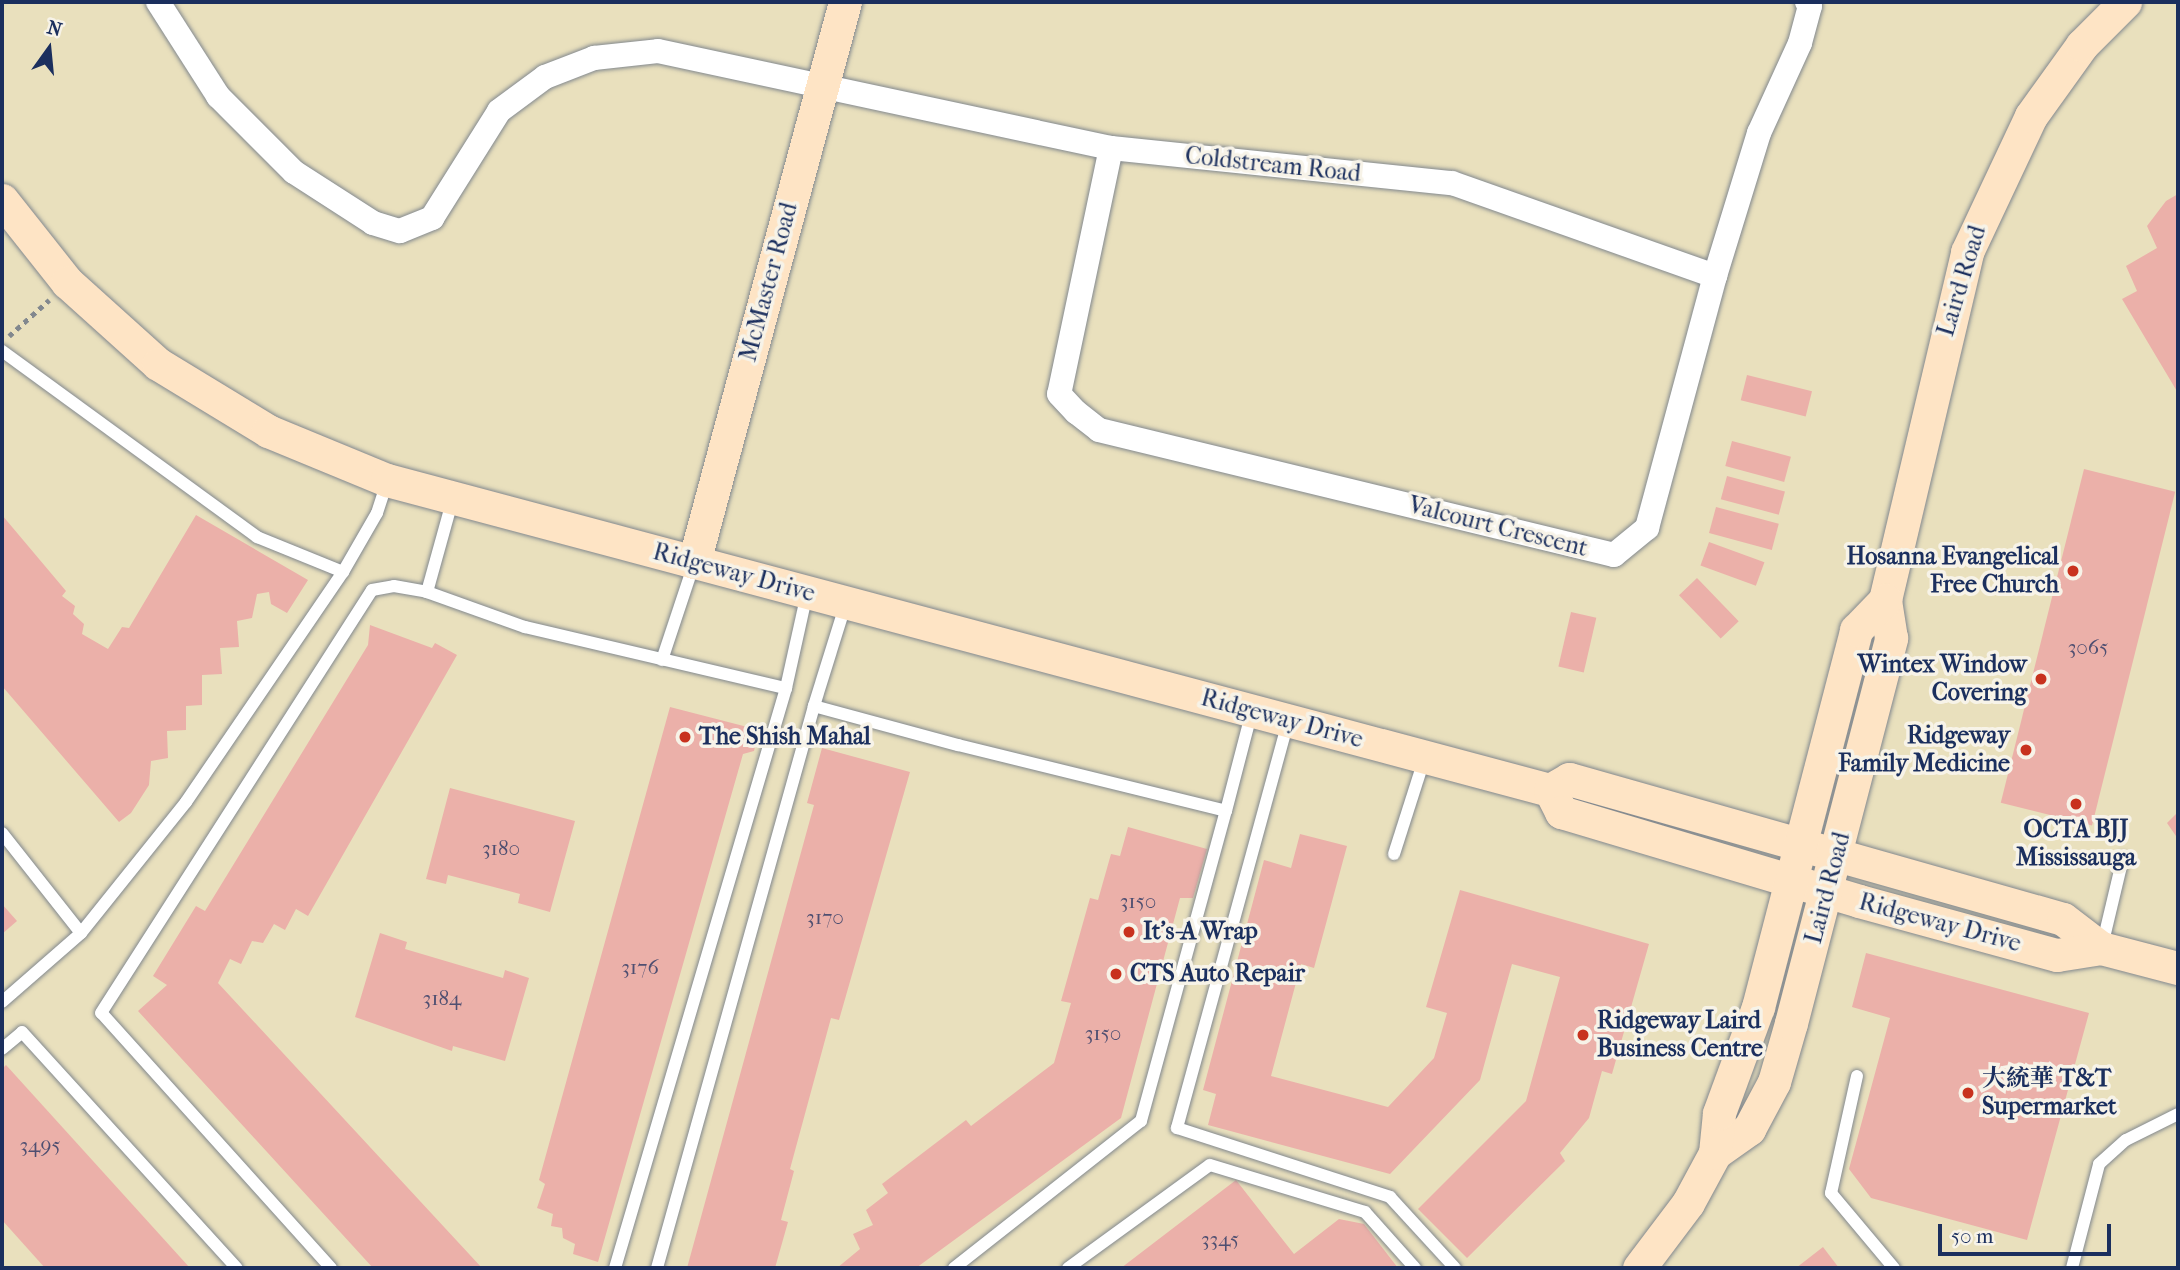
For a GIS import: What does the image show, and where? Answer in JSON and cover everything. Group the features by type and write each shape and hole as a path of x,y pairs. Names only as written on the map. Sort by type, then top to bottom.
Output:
{"street":[{"name":"Coldstream Road","path":"158,2 218,96 294,172 373,223 400,231 432,218 499,111 545,77 594,58 657,51 822,83 1111,148 1452,183 1715,276"},
{"name":"McMaster Road","path":"694,562 845,2"},
{"name":"Valcourt Crescent","path":"1111,148 1059,394 1076,412 1099,430 1614,555 1647,528 1715,276 1759,133 1800,43 1810,6 1807,2"},
{"name":"Laird Road","path":"1715,1153 1749,1129 1774,1082 1827,891 1891,638 1885,600 1967,252 2031,116 2082,45 2125,2"},
{"name":"Ridgeway Drive","path":"2,200 67,282 158,364 211,400 315,453 387,480 1550,790 1569,779 2063,919 2101,948 2178,968"},
{"name":"Laird Road","path":"1639,1268 1688,1203 1715,1153 1718,1113 1758,1007 1793,881 1856,630 1885,600"},
{"name":"Ridgeway Drive","path":"1550,790 1561,812 1827,891 2057,955 2101,948"}],"lane":[{"path":"2,351 257,537 343,572"},
{"path":"2,1002 81,933 186,802 343,572 377,513 387,480"},
{"path":"427,592 453,498"},
{"path":"662,660 694,562"},
{"path":"331,1268 101,1013 372,590 394,586 427,592 525,627 786,688"},
{"path":"615,1268 786,688 807,593"},
{"path":"657,1268 814,706 846,603"},
{"path":"814,706 1226,811"},
{"path":"954,1268 1141,1121 1252,711"},
{"path":"1289,721 1177,1128 1390,1197 1455,1268"},
{"path":"1394,854 1425,757"},
{"path":"2,833 81,933"},
{"path":"2101,948 2123,858"},
{"path":"2,1049 22,1032 237,1268"},
{"path":"1857,1076 1831,1193 1894,1268"},
{"path":"2072,1268 2099,1164 2126,1140 2178,1114"},
{"path":"1068,1268 1210,1165 1365,1212 1415,1268"}],"path":[{"path":"2,340 67,282"}],"building":[{"path":"2178,194 2178,393 2122,299 2137,291 2126,266 2157,248 2147,226 2166,201"},
{"path":"1747,375 1812,391 1806,416 1741,400"},
{"path":"1732,441 1791,457 1784,482 1725,466"},
{"path":"2084,469 2175,492 2092,826 2001,803"},
{"path":"1727,476 1785,492 1779,515 1721,499"},
{"path":"1716,507 1779,524 1772,550 1709,533"},
{"path":"2,515 66,591 62,596 75,606 73,614 84,624 82,634 108,649 122,627 129,628 196,515 308,580 287,613 271,604 269,592 257,594 252,618 237,621 239,647 220,648 222,674 202,675 202,705 186,706 186,730 167,731 168,758 151,761 149,785 131,813 119,822 2,686"},
{"path":"1709,542 1764,562 1756,586 1700,565"},
{"path":"1697,578 1739,621 1721,639 1679,595"},
{"path":"1571,612 1596,618 1584,672 1558,667"},
{"path":"370,625 432,648 435,643 457,655 308,916 296,909 285,930 274,924 263,943 252,941 241,964 230,959 218,983 482,1268 373,1268 138,1011 167,985 153,976 196,906 205,911 368,645"},
{"path":"670,707 759,730 754,751 743,754 598,1262 573,1254 575,1244 563,1238 562,1228 551,1226 553,1214 537,1208 545,1184 539,1180"},
{"path":"822,748 910,772 839,1020 831,1018 790,1169 794,1171 781,1220 788,1222 775,1268 687,1268 814,805 807,803"},
{"path":"450,788 575,821 550,912 518,903 520,894 448,875 446,884 426,879"},
{"path":"2178,812 2178,839 2167,823"},
{"path":"1128,827 1207,849 1193,898 1180,898 1121,1118 916,1268 837,1268 860,1249 853,1234 873,1225 866,1210 888,1193 882,1184 966,1120 971,1126 1054,1063 1071,1003 1061,1001 1090,898 1098,900 1111,854 1120,856"},
{"name":"Ridgeway Laird Business Centre","path":"1300,834 1347,846 1314,968 1301,964 1271,1076 1388,1107 1434,1058 1447,1013 1426,1007 1460,890 1649,944 1612,1074 1602,1071 1589,1118 1560,1153 1565,1161 1467,1258 1418,1209 1526,1101 1560,977 1512,964 1480,1080 1390,1174 1208,1125 1216,1094 1203,1090 1264,860 1291,868"},
{"path":"2,904 17,921 2,934"},
{"path":"380,933 407,942 405,949 503,978 505,970 529,978 505,1061 453,1046 452,1051 355,1017"},
{"name":"大統華 T&T Supermarket","path":"1866,953 2089,1013 2027,1240 1871,1198 1849,1169 1890,1018 1852,1007"},
{"path":"6,1065 190,1268 45,1268 2,1220 2,1069"},
{"path":"1236,1180 1294,1254 1339,1219 1364,1224 1398,1268 1121,1268"},
{"path":"1823,1247 1839,1268 1796,1268"}],"place":[{"name":"Hosanna Evangelical Free Church","path":"2073,571"},
{"name":"Wintex Window Covering","path":"2041,679"},
{"name":"The Shish Mahal","path":"685,737"},
{"name":"Ridgeway Family Medicine","path":"2026,750"},
{"name":"OCTA BJJ Mississauga","path":"2076,804"},
{"name":"It’s-A Wrap","path":"1129,932"},
{"name":"CTS Auto Repair","path":"1116,974"},
{"name":"Ridgeway Laird Business Centre","path":"1583,1035"},
{"name":"大統華 T&T Supermarket","path":"1968,1093"}]}
